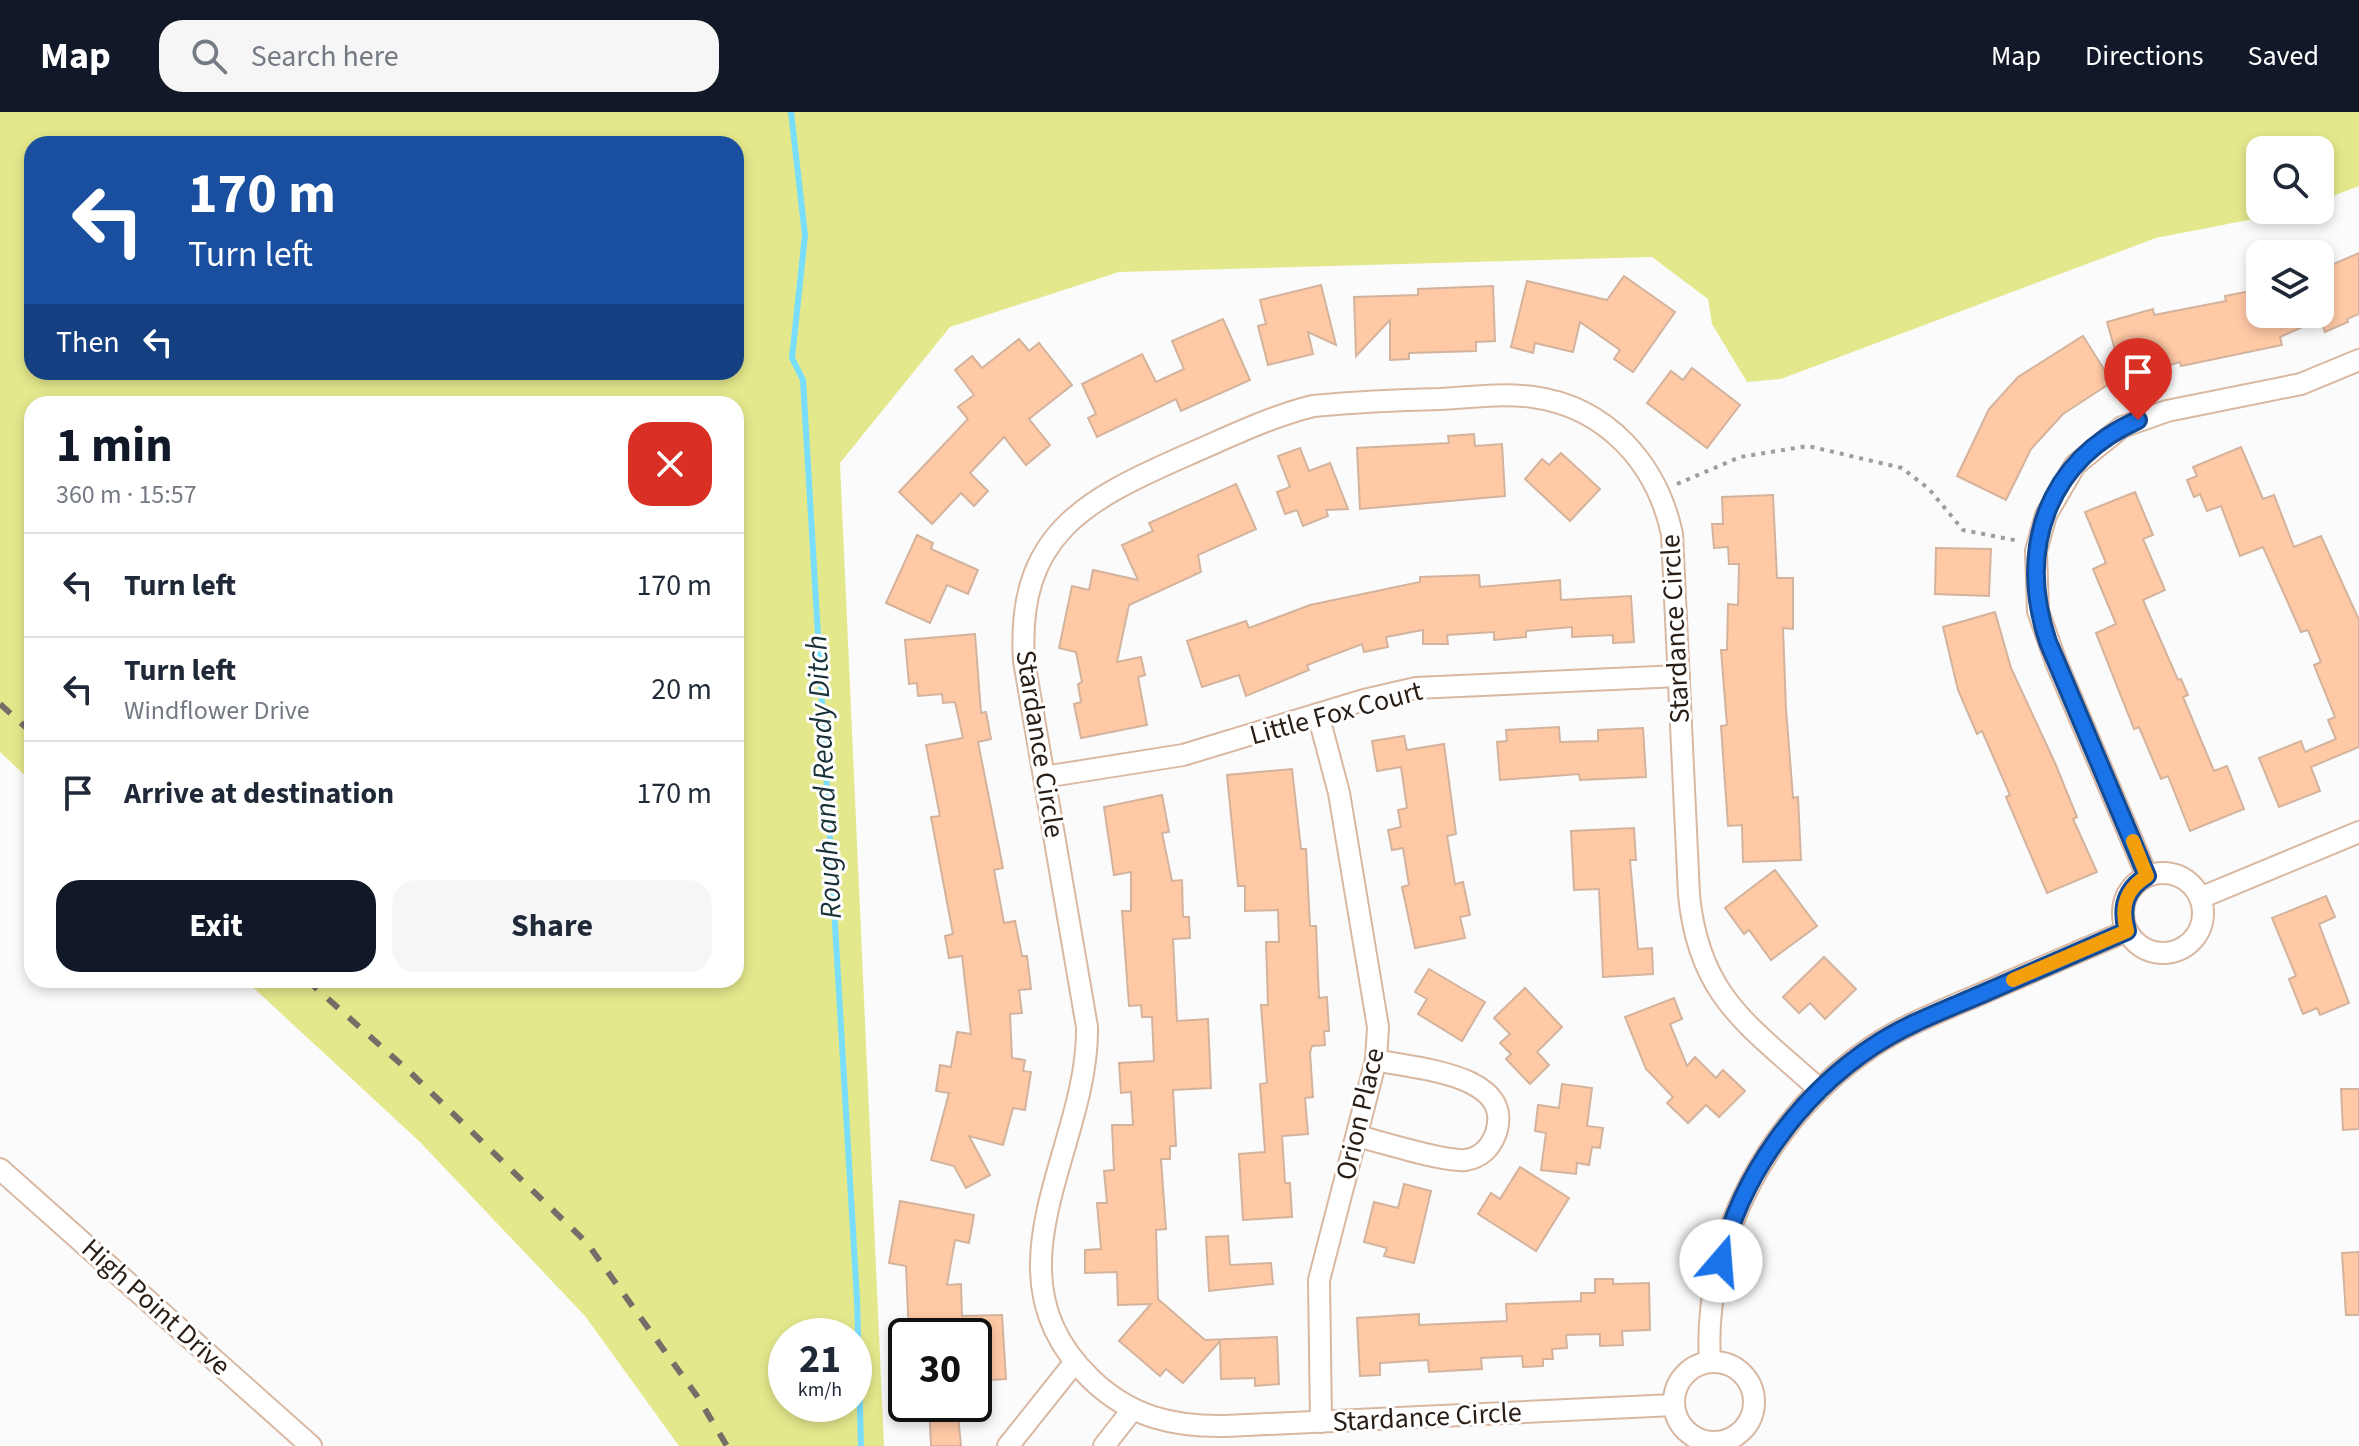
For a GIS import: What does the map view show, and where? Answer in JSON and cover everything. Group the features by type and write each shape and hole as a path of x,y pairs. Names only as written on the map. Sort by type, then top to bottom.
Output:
{"street":[{"path":"2147,876 2042,624 2035,597 2037,544 2050,505 2067,476 2093,447 2122,427 2167,411 2301,384 2359,360"},
{"name":"Stardance Circle","path":"1674,1405 1321,1422 1178,1425 1132,1410 1099,1387 1075,1362 1047,1310 1040,1266 1044,1224 1079,1085 1087,1040 1084,1001 1024,661 1023,628 1027,596 1038,567 1056,537 1084,508 1116,486 1280,414 1313,406 1505,396 1549,400 1591,419 1631,449 1661,492 1673,543 1689,895 1697,948 1724,999 1820,1090"},
{"name":"Little Fox Court","path":"1044,777 1183,755 1416,688 1679,676"},
{"name":"Orion Place","path":"1318,714 1339,793 1378,1027 1376,1060 1318,1289 1321,1422"},
{"path":"2200,898 2359,832"},
{"path":"2172,874 2184,879 2200,898 2202,922 2197,933 2179,949 2155,952 2134,940 2127,931 2124,905 2128,893 2147,876 2172,874"},
{"path":"1710,1362 1715,1290 1724,1247 1737,1212 1769,1152 1820,1090 1854,1060 1906,1027 2127,931"},
{"path":"1357,1136 1465,1160 1485,1151 1497,1129 1496,1104 1476,1083 1376,1060"},
{"name":"High Point Drive","path":"0,1169 311,1446"},
{"path":"1008,1446 1075,1362"},
{"path":"1710,1362 1732,1367 1742,1374 1753,1394 1751,1417 1745,1428 1737,1436 1714,1444 1683,1428 1674,1405 1683,1377 1690,1370 1710,1362"},
{"path":"1104,1446 1132,1410"}],"path":[{"path":"1661,492 1740,457 1808,446 1902,468 1922,482 1963,530 2037,544"}],"green space":[{"path":"0,112 2359,112 2359,186 2334,196 2334,136 2246,136 2246,220 2156,238 1781,379 1747,382 1712,324 1708,299 1652,257 1119,272 950,327 840,463 884,1446 679,1446 585,1316 420,1142 254,988 744,988 744,396 24,396 24,774 0,752"}],"building":[{"path":"2359,253 2359,314 2347,319 2348,322 2325,332 2323,328 2334,328 2334,264"},
{"path":"1624,276 1675,312 1633,372 1614,359 1620,350 1580,322 1573,352 1535,343 1533,353 1511,347 1527,281 1607,300"},
{"path":"1321,285 1336,345 1308,332 1313,354 1268,365 1258,326 1266,324 1260,300"},
{"path":"1493,286 1495,341 1476,342 1476,351 1409,353 1409,359 1390,360 1390,320 1356,356 1354,297 1418,295 1418,289"},
{"path":"2246,292 2246,328 2300,328 2280,337 2282,345 2181,366 2180,362 2123,378 2107,322 2153,309 2154,315 2226,301 2225,296"},
{"path":"1223,319 1250,380 1181,411 1176,399 1097,437 1088,418 1096,414 1082,384 1142,354 1156,382 1184,369 1172,341"},
{"path":"2083,336 2112,382 2063,414 2031,449 2006,500 1957,476 1989,409 2018,377"},
{"path":"1019,339 1029,351 1039,343 1072,385 1029,419 1050,445 1026,465 1004,437 970,473 988,491 974,506 961,493 932,524 899,492 968,419 958,407 974,395 955,370 972,356 982,368"},
{"path":"1692,368 1740,405 1707,448 1647,403 1671,371 1683,380"},
{"path":"1474,434 1475,446 1502,444 1505,496 1360,509 1357,448 1449,443 1448,436"},
{"path":"2241,447 2263,499 2274,495 2294,547 2321,536 2359,620 2359,747 2311,767 2320,791 2279,807 2259,758 2301,741 2305,752 2336,739 2328,720 2335,717 2314,665 2321,662 2308,630 2301,632 2263,547 2240,556 2221,506 2207,511 2200,494 2194,497 2187,480 2197,476 2193,467"},
{"path":"1300,448 1309,471 1330,463 1348,509 1326,510 1328,516 1303,526 1297,510 1285,514 1277,492 1290,487 1278,456"},
{"path":"1561,453 1600,489 1570,521 1525,479 1542,459 1549,465"},
{"path":"1236,484 1256,529 1198,555 1201,572 1129,605 1117,662 1141,657 1145,675 1138,677 1147,725 1081,738 1074,704 1081,702 1078,684 1082,682 1076,652 1059,648 1072,586 1089,590 1093,570 1138,580 1122,545 1153,531 1149,523"},
{"path":"2135,492 2153,535 2143,539 2165,590 2143,600 2178,680 2181,679 2188,695 2183,697 2214,771 2227,766 2244,809 2190,831 2168,776 2161,779 2139,727 2134,729 2096,633 2116,624 2093,569 2106,563 2085,512"},
{"path":"1773,495 1777,578 1793,578 1793,629 1783,628 1786,709 1793,798 1798,797 1801,860 1743,862 1742,825 1728,826 1721,726 1727,725 1721,650 1727,650 1728,604 1738,605 1739,564 1729,564 1728,547 1714,548 1712,524 1723,524 1722,497"},
{"path":"917,535 933,543 931,549 978,570 968,594 947,585 930,623 886,603"},
{"path":"1936,548 1991,549 1989,596 1935,594"},
{"path":"1479,575 1480,587 1560,580 1561,600 1631,596 1634,642 1613,643 1613,635 1572,637 1572,627 1526,631 1526,637 1494,640 1494,632 1447,635 1448,644 1423,644 1423,630 1386,637 1388,647 1364,652 1362,644 1307,665 1309,670 1246,696 1239,675 1202,687 1187,641 1246,621 1249,628 1310,605 1420,582 1420,577"},
{"path":"1995,612 2011,668 2055,763 2077,817 2073,819 2097,872 2047,893 1982,731 1977,734 1958,690 1943,627"},
{"path":"975,634 981,713 986,712 991,739 978,742 1003,868 994,870 1004,923 1015,921 1022,956 1027,956 1031,989 1019,990 1022,1013 1010,1014 1012,1058 1025,1060 1023,1071 1031,1072 1025,1110 1013,1108 1003,1145 969,1136 990,1175 966,1188 954,1166 931,1160 949,1093 936,1091 940,1065 951,1067 957,1032 971,1034 962,956 949,958 945,936 953,934 931,817 940,816 926,745 963,738 955,702 943,703 942,694 918,696 917,683 909,684 905,640"},
{"path":"1559,727 1560,742 1598,741 1598,730 1643,728 1646,777 1580,780 1579,774 1500,780 1497,742 1507,741 1506,730"},
{"path":"1404,736 1407,750 1444,744 1456,834 1447,836 1455,884 1463,882 1470,915 1460,917 1465,938 1415,948 1402,887 1409,885 1403,848 1392,850 1388,830 1401,827 1398,810 1407,808 1401,767 1377,771 1372,741"},
{"path":"1292,769 1301,849 1306,849 1310,926 1316,926 1319,998 1327,997 1329,1031 1324,1031 1325,1045 1312,1046 1310,1053 1313,1097 1305,1098 1308,1134 1282,1136 1285,1183 1290,1183 1292,1217 1243,1220 1239,1154 1265,1152 1260,1084 1267,1083 1261,1005 1268,1005 1266,942 1279,942 1278,910 1245,911 1245,886 1238,886 1227,775"},
{"path":"1162,795 1169,832 1162,833 1172,881 1182,880 1183,917 1189,917 1190,938 1173,939 1177,1021 1208,1019 1211,1088 1173,1090 1176,1146 1170,1146 1170,1159 1161,1159 1166,1229 1156,1230 1158,1299 1205,1340 1277,1337 1279,1384 1255,1386 1255,1378 1221,1379 1220,1341 1183,1383 1166,1369 1160,1376 1119,1341 1151,1304 1118,1305 1117,1272 1085,1273 1085,1250 1101,1249 1097,1203 1107,1203 1104,1171 1114,1170 1112,1125 1133,1125 1131,1092 1121,1093 1119,1063 1154,1061 1152,1017 1142,1017 1141,1005 1129,1006 1122,911 1131,911 1131,872 1114,875 1104,807"},
{"path":"1634,828 1636,860 1630,860 1638,949 1652,948 1653,974 1603,977 1599,889 1574,890 1571,831"},
{"path":"1775,870 1817,926 1771,960 1749,930 1744,934 1725,908"},
{"path":"2326,896 2335,917 2319,924 2349,1003 2320,1015 2317,1008 2303,1014 2289,979 2296,976 2272,918"},
{"path":"1824,957 1856,989 1825,1019 1810,1003 1799,1013 1783,997"},
{"path":"1429,969 1485,1002 1462,1041 1418,1014 1427,999 1415,992"},
{"path":"1525,988 1562,1027 1537,1052 1549,1065 1530,1084 1506,1059 1511,1054 1500,1043 1510,1034 1494,1018"},
{"path":"1674,998 1682,1019 1670,1024 1687,1066 1695,1057 1716,1078 1723,1070 1745,1091 1719,1117 1706,1105 1688,1123 1667,1103 1673,1097 1646,1069 1625,1017"},
{"path":"1562,1084 1592,1088 1587,1126 1603,1128 1600,1148 1592,1147 1589,1165 1577,1163 1576,1174 1541,1170 1546,1133 1535,1131 1538,1105 1559,1108"},
{"path":"2341,1089 2359,1089 2359,1129 2343,1130"},
{"path":"1520,1167 1569,1198 1536,1251 1478,1214 1491,1193 1500,1199"},
{"path":"1404,1184 1431,1191 1414,1263 1384,1256 1387,1248 1364,1242 1374,1202 1398,1208"},
{"path":"900,1201 974,1215 969,1243 955,1240 947,1285 961,1284 962,1316 1002,1315 1006,1379 992,1380 992,1318 908,1318 906,1266 889,1263"},
{"path":"1228,1236 1230,1265 1271,1263 1273,1284 1209,1291 1206,1237"},
{"path":"2359,1252 2359,1315 2346,1315 2342,1253"},
{"path":"1595,1279 1613,1279 1613,1284 1649,1283 1650,1330 1622,1331 1623,1345 1600,1346 1600,1334 1566,1335 1567,1348 1552,1349 1553,1359 1543,1359 1543,1366 1523,1367 1522,1356 1481,1358 1482,1369 1429,1372 1428,1360 1380,1363 1380,1375 1360,1376 1357,1318 1419,1314 1419,1325 1507,1321 1506,1304 1581,1301 1581,1293 1595,1293"},
{"path":"930,1422 959,1422 961,1446 931,1446"}],"waterway":[{"name":"Rough and Ready Ditch","path":"791,112 805,235 792,358 803,380 857,1299 861,1446"}],"railway":[{"path":"0,704 24,726"},
{"path":"316,988 412,1074 587,1243 697,1396 727,1446"}],"slow traffic":[{"path":"2013,980 2127,931 2123,918 2128,893 2147,876 2133,841"}],"route":[{"path":"1721,1261 1743,1197 1761,1164 1796,1116 1845,1067 1874,1045 1906,1027 2127,931 2123,918 2128,893 2147,876 2048,642 2035,597 2034,573 2040,533 2061,484 2093,447 2138,420"}]}
